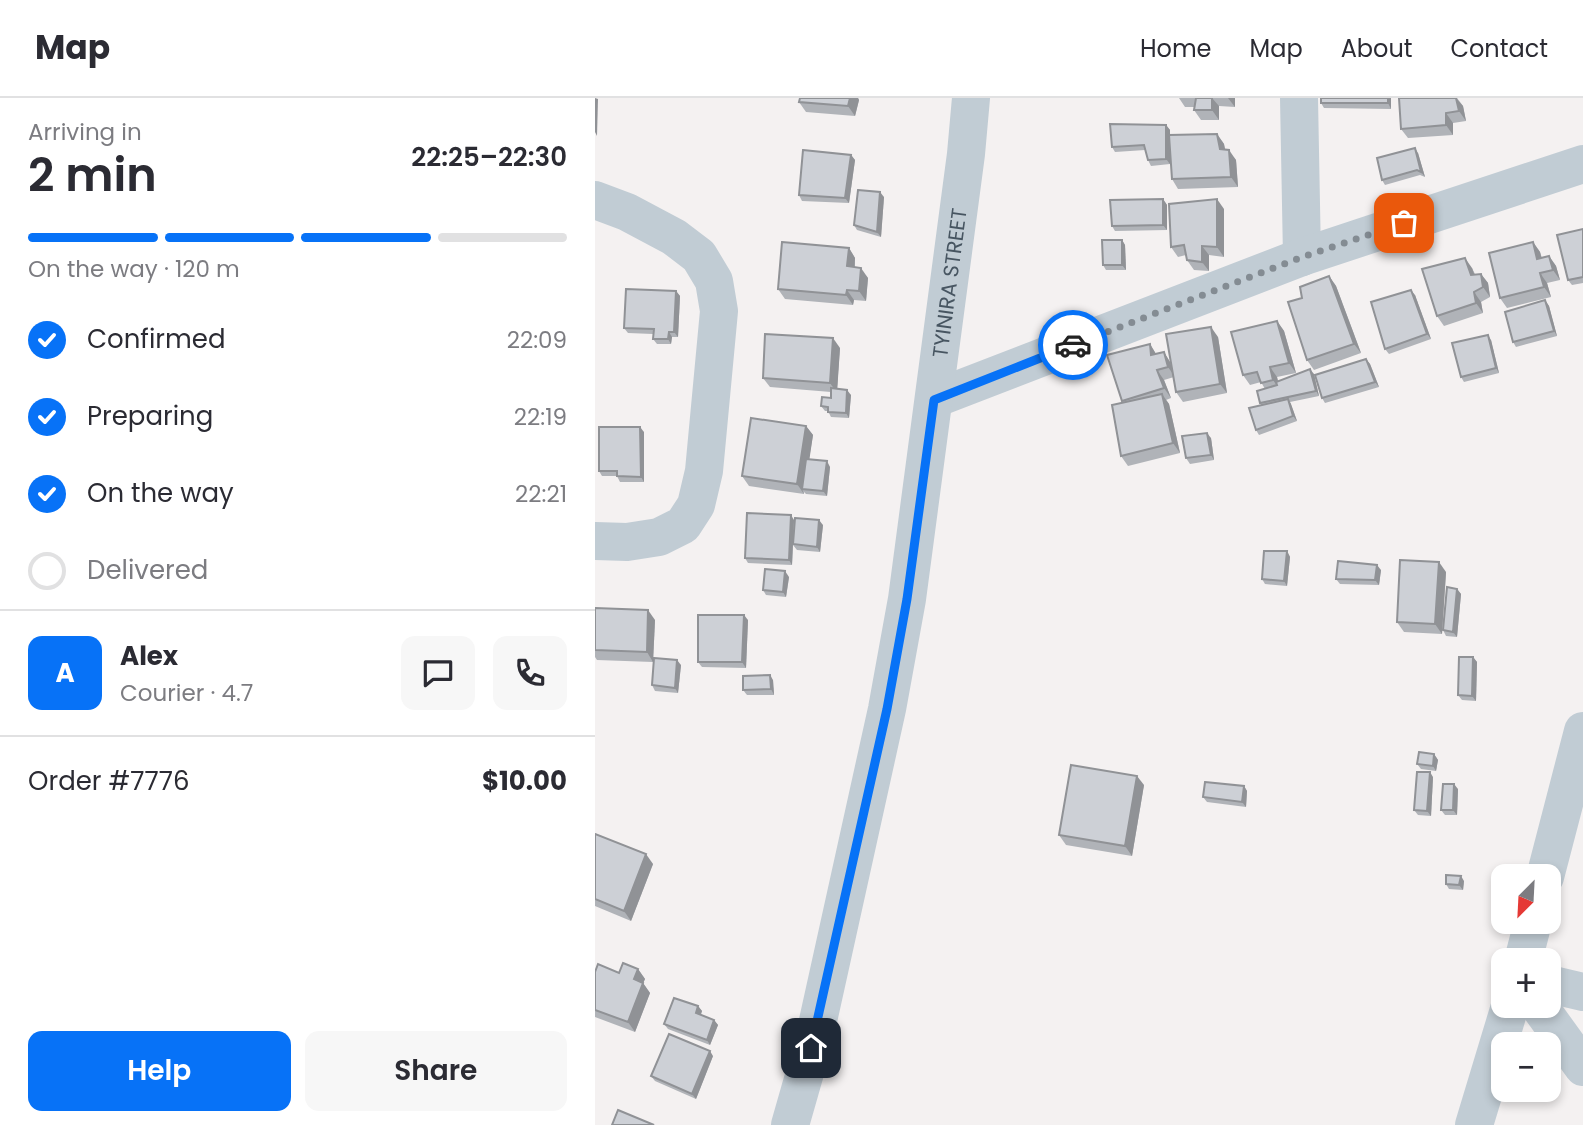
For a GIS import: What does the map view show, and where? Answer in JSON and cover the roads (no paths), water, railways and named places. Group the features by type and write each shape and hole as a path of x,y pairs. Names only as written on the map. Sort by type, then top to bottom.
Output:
{"street":[{"name":"TYINIRA STREET","path":"790,1125 811,1048 887,709 907,599 966,154 971,98"},
{"path":"1299,98 1302,257"},
{"path":"934,400 1302,257 1583,164"},
{"path":"595,200 627,212 674,237 699,256 714,281 719,311 704,471 697,505 683,525 659,537 627,542 595,541"},
{"path":"1548,864 1583,731"},
{"path":"1561,987 1583,992"},
{"path":"1473,1125 1506,1018"},
{"path":"1548,1018 1583,1066"}]}
